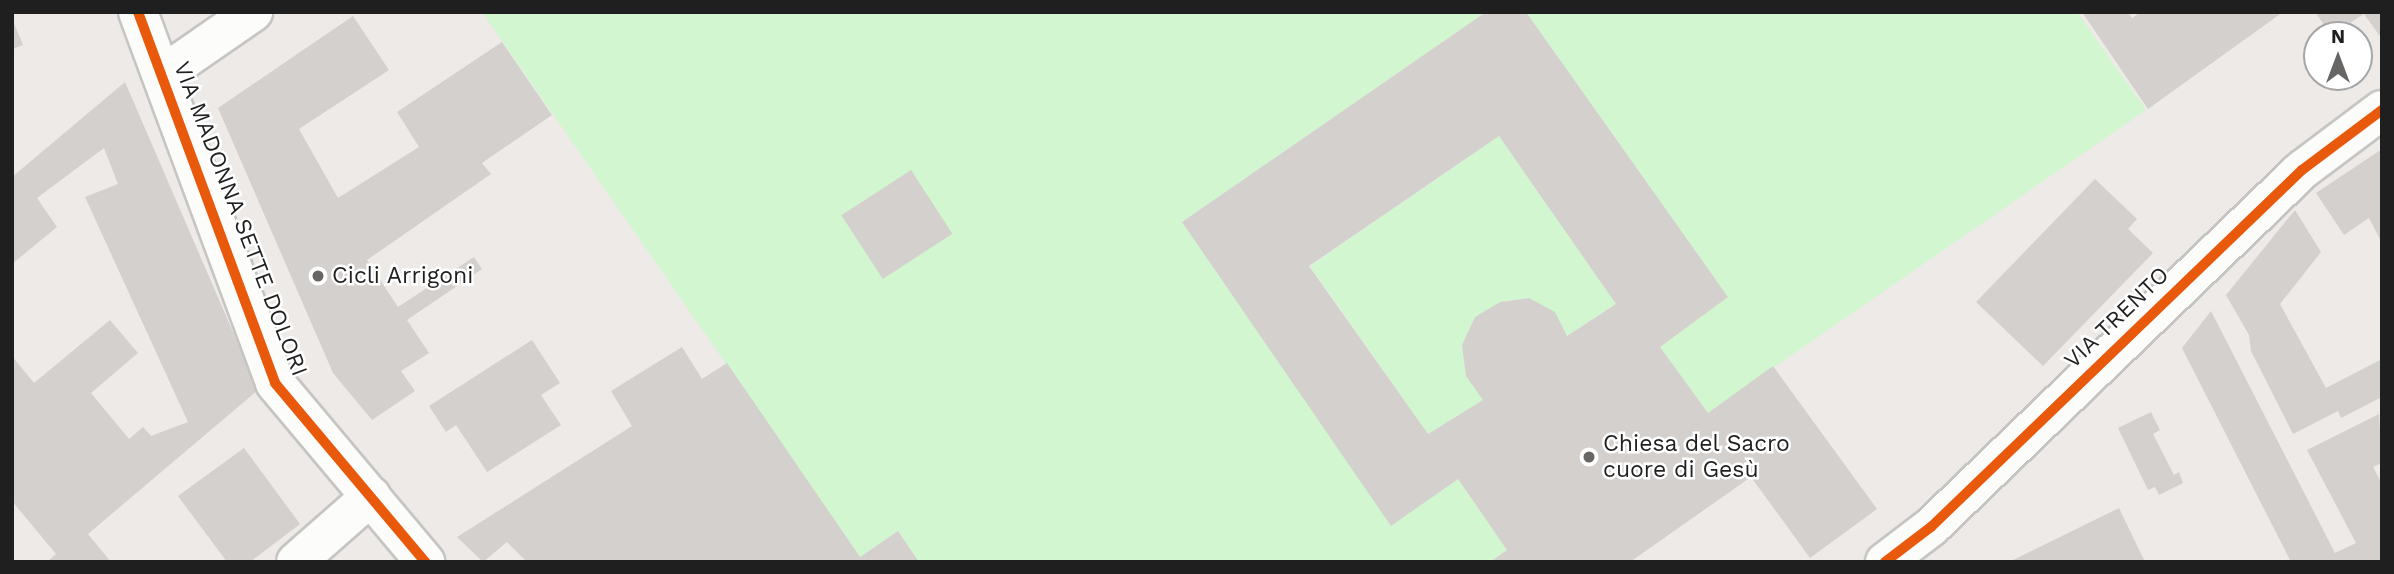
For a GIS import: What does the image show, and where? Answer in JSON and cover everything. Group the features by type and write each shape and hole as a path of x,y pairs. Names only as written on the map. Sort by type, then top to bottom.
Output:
{"street":[{"name":"VIA MADONNA SETTE DOLORI","path":"138,12 275,383 425,562"},
{"path":"162,75 253,12"},
{"name":"VIA TRENTO","path":"1885,562 1931,527 2302,170 2382,110"},
{"path":"296,562 370,496"}],"green space":[{"path":"482,12 1486,12 1182,222 1391,525 1458,479 1507,550 1490,562 919,562 898,531 860,557"},
{"path":"1526,12 2077,12 2146,110 1708,413 1660,347 1728,297"},
{"path":"1499,136 1616,304 1567,336 1529,298 1500,302 1476,317 1483,400 1428,434 1310,266"}],"building":[{"path":"1486,12 1526,12 1728,297 1660,347 1708,413 1773,366 1877,509 1810,558 1751,477 1630,562 1490,562 1507,550 1458,479 1391,526 1182,222","holes":["1499,136 1616,304 1567,336 1555,312 1529,298 1500,302 1475,317 1462,345 1466,376 1483,400 1428,434 1309,266"]},
{"path":"2082,12 2128,12 2132,18 2141,12 2283,12 2148,109"},
{"path":"2315,12 2382,12 2382,39 2373,26 2373,21 2369,21 2364,14 2353,21 2321,21"},
{"path":"353,16 389,70 299,129 338,198 419,147 397,112 502,42 552,115 482,163 491,174 367,260 398,307 474,257 482,269 407,320 429,353 401,371 415,391 372,420 333,373 218,108"},
{"path":"12,18 23,45 12,49"},
{"path":"125,82 258,390 88,534 111,562 47,562 56,554 12,501 12,356 34,383 110,320 138,353 91,393 129,439 143,427 151,436 188,422 85,197 118,184 104,148 37,198 57,227 12,264 12,177"},
{"path":"2382,149 2382,243 2369,218 2344,235 2316,193"},
{"path":"911,170 952,234 883,279 841,215"},
{"path":"2095,179 2137,219 2128,229 2153,253 2043,366 1976,302"},
{"path":"2295,210 2321,252 2280,304 2326,388 2382,359 2382,397 2341,418 2338,411 2293,434 2251,351 2249,335 2226,295"},
{"path":"2211,311 2335,553 2356,543 2307,450 2379,414 2382,463 2373,467 2382,484 2382,562 2291,562 2182,348"},
{"path":"532,340 560,383 541,395 561,425 487,472 456,425 446,432 429,406"},
{"path":"682,347 702,379 727,363 860,557 898,531 919,562 527,562 507,542 483,562 457,537 632,426 611,391"},
{"path":"2151,412 2160,430 2153,434 2174,475 2179,472 2183,483 2159,495 2155,487 2148,490 2118,428"},
{"path":"244,448 300,524 250,562 227,562 178,496"},
{"path":"2119,508 2145,562 2009,562"}],"cycle path":[{"path":"138,12 275,383 425,562"},
{"path":"1885,562 1931,527 2302,170 2382,110"}],"place":[{"name":"Cicli Arrigoni","path":"318,276"},
{"name":"Chiesa del Sacro cuore di Gesù","path":"1589,457"}]}
